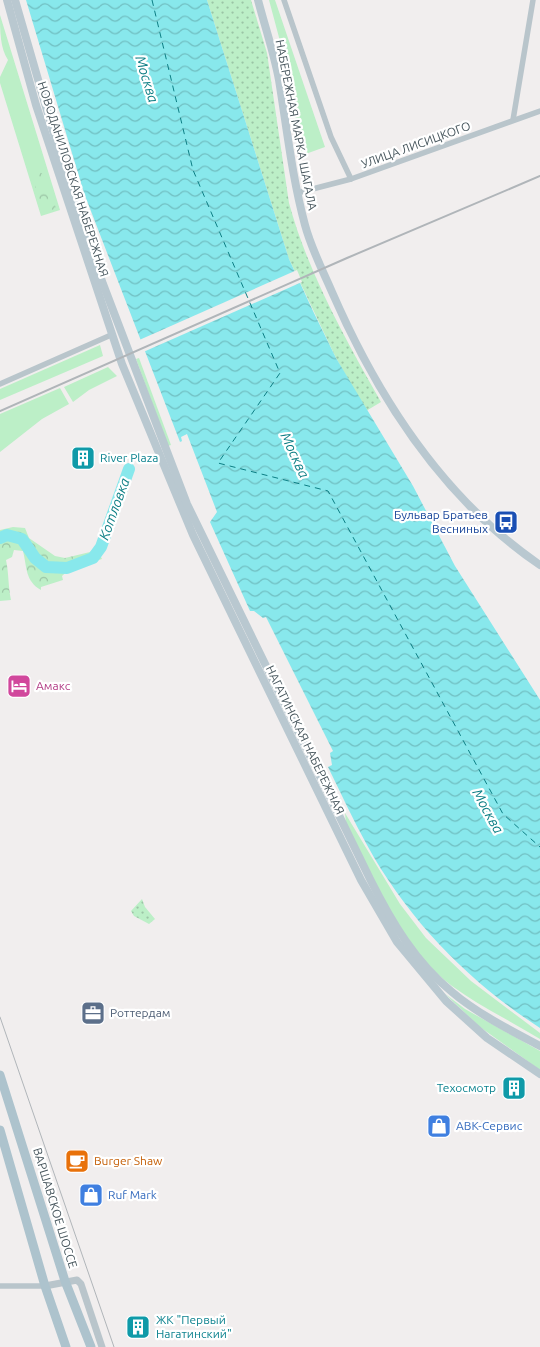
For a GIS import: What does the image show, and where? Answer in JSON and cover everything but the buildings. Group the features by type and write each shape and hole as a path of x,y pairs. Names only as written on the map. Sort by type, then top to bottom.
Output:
{"main road":[{"name":"НОВОДАНИЛОВСКАЯ НАБЕРЕЖНАЯ","path":"7,0 36,105 122,364"},
{"name":"НОВОДАНИЛОВСКАЯ НАБЕРЕЖНАЯ","path":"14,0 68,183 103,284 134,359"},
{"name":"НАБЕРЕЖНАЯ МАРКА ШАГАЛА","path":"258,0 278,79 290,163 306,229 344,320 365,361 408,430 440,474 461,498 497,532 540,565"},
{"name":"НАГАТИНСКАЯ НАБЕРЕЖНАЯ","path":"134,359 168,454 203,538 386,911 402,937 428,970 451,992 469,1006 540,1046"},
{"name":"НАГАТИНСКАЯ НАБЕРЕЖНАЯ","path":"122,364 178,502 207,566 380,915 401,946 446,1001 491,1041 540,1074"},
{"name":"ВАРШАВСКОЕ ШОССЕ","path":"0,1075 65,1281 91,1347"},
{"path":"0,1130 45,1286 66,1347"}],"street":[{"name":"НАБЕРЕЖНАЯ МАРКА ШАГАЛА","path":"284,0 331,138 351,179"},
{"path":"514,120 533,0"},
{"name":"УЛИЦА ЛИСИЦКОГО","path":"297,193 351,179 540,111"},
{"path":"0,384 111,335"},
{"path":"0,1286 45,1286 77,1280 81,1284 102,1347"}],"green space":[{"path":"207,0 251,0 267,53 289,203 306,255 329,306 381,402 366,411 336,358 289,259"},
{"path":"269,0 275,0 325,147 300,156 292,86"},
{"path":"0,15 60,210 41,216 0,83 0,77 8,60 2,45"},
{"path":"40,172 49,179 56,209 46,211 43,200 37,198 35,188"},
{"path":"100,345 103,356 0,400 0,389"},
{"path":"139,358 171,445 168,446 136,359"},
{"path":"108,367 117,376 89,390 73,402 64,387"},
{"path":"60,388 69,404 42,419 0,452 0,414"},
{"path":"108,511 112,511 114,514 100,555 102,559 71,568 62,576 63,580 41,587 41,590 29,578 23,551 14,550 12,557 6,560 11,600 0,601 0,530 13,527 25,528 29,538 55,556 65,558 90,552 97,547"},
{"path":"345,813 400,904 426,938 471,981 540,1033 540,1039 452,986 434,971 418,953 390,911 378,888 346,823"},
{"path":"142,899 145,907 155,919 149,924 134,916 131,911"},
{"path":"444,993 465,1009 540,1051 540,1070 480,1027"}],"water":[{"name":"Москва","path":"26,0 207,0 289,259 313,311 336,358 413,486 455,566 540,700 540,1028 489,991 465,970 421,924 383,873 352,816 328,767 332,765 330,753 333,751 266,617 263,618 254,611 250,611 210,522 217,512 187,434 181,437 182,441 180,442 84,193"}],"pier":[{"path":"297,270 302,282 141,353 137,341"}],"waterway":[{"name":"Котловка","path":"0,538 7,535 22,539 35,558 46,567 67,568 93,558 101,547 129,469"}],"ferry route":[{"path":"152,0 193,170 280,373 218,463 328,491 503,814 540,847"}],"tram line":[{"path":"0,1017 114,1347"}],"railway":[{"path":"0,411 347,258 540,176"}],"place":[{"name":"River Plaza","path":"83,458"},
{"name":"Бульвар Братьев Весниных","path":"506,522"},
{"name":"Амакс","path":"19,686"},
{"name":"Роттердам","path":"93,1013"},
{"name":"Техосмотр","path":"514,1088"},
{"name":"АВК-Сервис","path":"439,1126"},
{"name":"Burger Shaw","path":"77,1161"},
{"name":"Ruf Mark","path":"91,1195"},
{"name":"ЖК \"Первый Нагатинский\"","path":"138,1327"}]}
